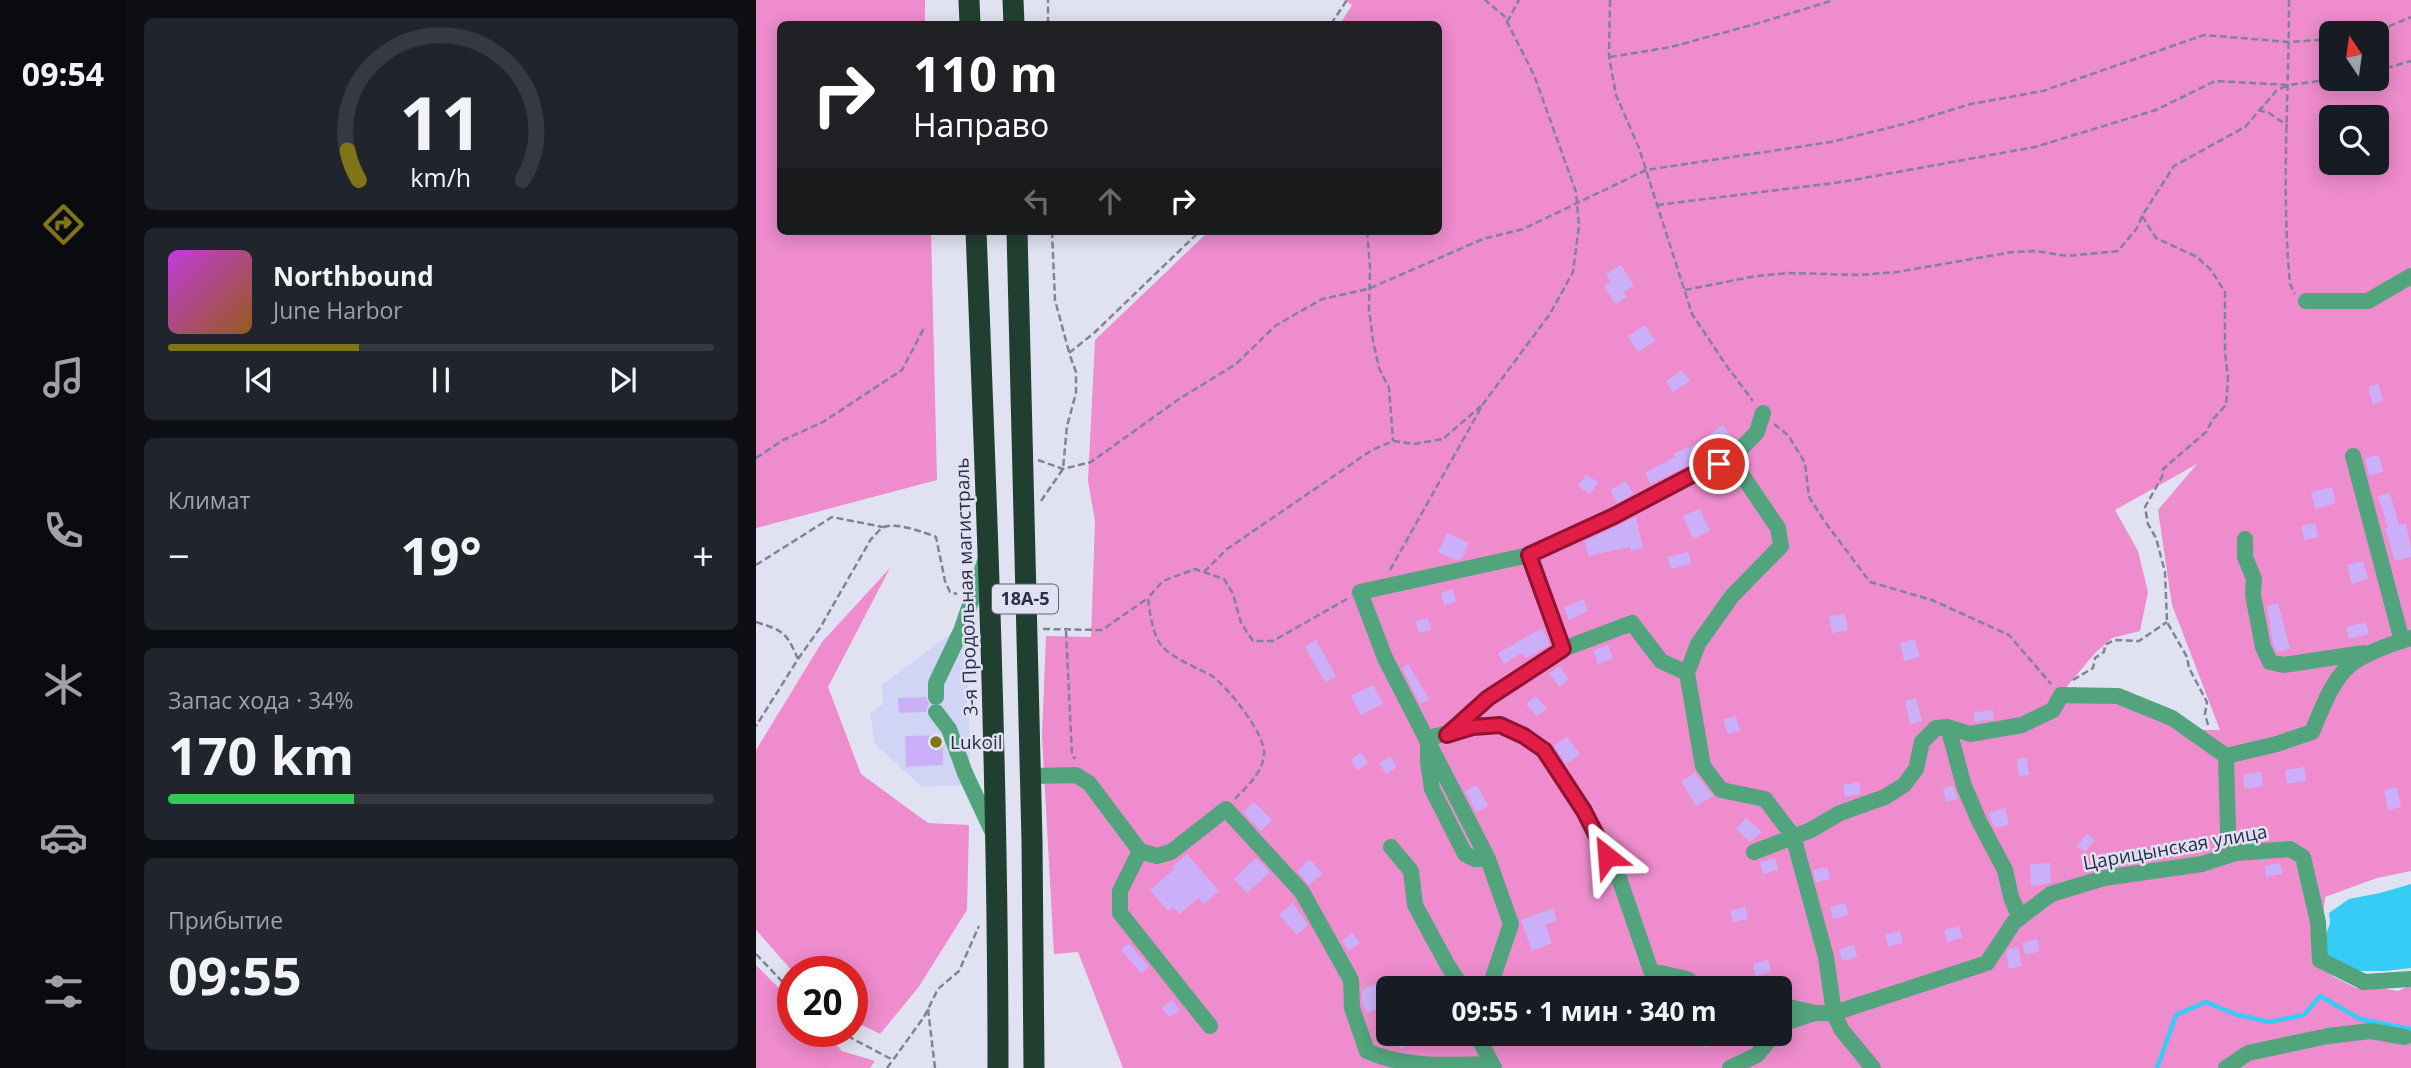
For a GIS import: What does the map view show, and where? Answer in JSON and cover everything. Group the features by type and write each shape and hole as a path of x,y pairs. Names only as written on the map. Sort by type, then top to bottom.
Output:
{"highway":[{"path":"969,0 970,21"},
{"path":"1013,0 1014,21"},
{"name":"3-я Продольная магистраль","path":"976,235 989,552 998,1068"},
{"name":"18А-5","path":"1017,235 1034,1068"}],"street":[{"path":"2306,301 2368,301 2411,276"},
{"path":"1763,413 1757,432 1738,452 1740,472 1778,528 1781,546 1732,597 1698,644 1687,673 1703,766 1721,790 1765,799 1793,836 1826,957 1834,1013 1841,1029 1873,1068"},
{"path":"1754,852 1811,830 1840,813 1885,797 1904,785 1916,769 1922,742 1936,727 1948,727 1970,734 2022,725 2053,710 2061,695 2119,695 2172,718 2226,756 2277,744 2312,732 2328,695 2349,666 2406,640 2353,456"},
{"path":"1493,976 1511,925 1488,859 1385,658 1360,592 1529,555 1719,464 1740,472"},
{"path":"2245,539 2245,557 2254,579 2253,595 2263,647 2270,662 2284,665 2377,651"},
{"path":"989,552 961,631 936,683 936,705 949,729 965,773 995,838"},
{"path":"1529,555 1563,649"},
{"path":"1447,735 1488,698 1563,649 1632,623 1661,661 1687,673"},
{"path":"1428,738 1473,727 1500,725 1524,736 1544,750 1584,811 1619,878 1651,971 1674,976"},
{"path":"1948,727 1964,786 1979,821 2006,870 2011,897 2020,918"},
{"path":"2226,756 2228,832 2236,853"},
{"path":"1030,776 1076,775 1089,783 1140,851 1157,856 1171,852 1226,809 1302,892 1350,980 1352,1008 1367,1051 1383,1060 1406,1066 1493,1066 1483,1046"},
{"path":"1391,847 1411,871 1415,905 1455,976"},
{"name":"Царицынская улица","path":"1815,1013 1834,1013 1987,963 2014,922 2052,894 2104,878 2202,864 2236,853 2290,849 2303,857 2318,922 2320,960 2364,982 2411,979"},
{"path":"1140,851 1120,891 1120,913 1210,1027"},
{"path":"1792,1008 1815,1013"},
{"path":"1792,1021 1815,1013"},
{"path":"2226,1068 2248,1053 2328,1036 2371,1031 2405,1037"},
{"path":"1730,1068 1757,1055 1764,1046"}],"path":[{"path":"1048,0 1048,21"},
{"path":"1333,21 1347,0"},
{"path":"1389,572 1483,404 1550,314 1573,272 1579,226 1576,192 1534,75 1504,16 1485,0"},
{"path":"1507,23 1519,0"},
{"path":"1610,0 1609,57 1616,95 1646,170 1692,314 1763,413 1788,435 1805,463 1809,496 1870,582 1932,600 2009,635 2061,695 2073,680 2092,668 2095,658 2104,652 2105,645 2113,640 2139,641 2166,622"},
{"path":"1609,57 1671,47 1834,0"},
{"path":"2288,0 2289,85 2284,204 2290,284 2296,296 2306,301"},
{"path":"2389,26 2411,17"},
{"path":"1022,454 1062,469 1091,462 1179,399 1236,364 1275,326 1322,299 1368,289 1483,239 1523,229 1646,170 1830,142 1971,104 2043,91 2204,35 2289,42 2319,39"},
{"path":"2389,67 2411,61"},
{"path":"1657,205 1842,182 2035,147 2156,110 2215,81 2289,85 2319,81"},
{"path":"1684,291 1756,276 1897,272 2011,252 2035,251 2068,256 2118,251 2137,228 2174,166 2245,127 2277,90 2289,85"},
{"path":"2258,110 2269,113 2288,126"},
{"path":"2142,216 2156,238 2197,257 2225,292 2228,379 2226,405 2206,432 2163,469 2162,477 2145,507 2148,524 2156,538 2165,572 2166,622 2187,657 2189,668 2207,702 2205,714 2209,727 2208,743"},
{"path":"1038,509 1062,469 1067,426 1076,393 1076,372 1055,300 1052,235"},
{"path":"1069,353 1094,333 1196,235"},
{"path":"1367,235 1370,267 1368,289 1373,341 1379,369 1389,388 1393,441"},
{"path":"756,458 783,440 823,422 902,370 925,326"},
{"path":"1204,572 1227,548 1372,450 1393,441 1414,444 1443,439 1483,404"},
{"path":"756,565 832,517 883,527 893,526 922,531 936,537 950,592 972,599"},
{"path":"756,726 820,628 871,539 883,527"},
{"path":"1026,629 1102,630 1148,598 1163,581 1195,569 1224,579 1233,594 1241,623 1253,641 1273,641 1360,592"},
{"path":"1148,598 1151,620 1162,646 1215,678 1240,705 1258,733 1265,753 1258,775 1226,809"},
{"path":"756,622 776,628 788,636 798,659"},
{"path":"1066,631 1072,754 1089,783"},
{"path":"887,1068 938,989 959,971 981,923 997,903"},
{"path":"756,954 777,976"},
{"path":"928,1008 935,1068"},
{"path":"868,1047 892,1060"}],"shaded area":[{"path":"756,0 925,0 925,21 777,21 777,235 931,235 937,480 756,528"},
{"path":"1344,0 2411,0 2411,871 2377,878 2325,897 2322,926 2332,976 2356,988 2373,987 2398,991 2411,985 2411,1068 1123,1068 1078,952 1054,954 1042,736 1046,636 1091,637 1095,521 1088,481 1095,340 1205,235 1442,235 1442,21 1342,21 1352,5","holes":["2197,464 2158,510 2172,605 2220,730 2202,730 2128,691 2064,690 2095,653 2112,638 2140,631 2148,592 2138,551 2115,510"]},
{"path":"890,568 828,687 861,774 928,823 969,825 967,910 918,988 880,1034 868,1028 868,956 779,956 756,930 756,750 822,642"},
{"path":"966,605 970,759 964,785 922,787 875,744 870,713 883,704 882,685 950,634"},
{"path":"756,965 777,986 777,1047 838,1047 842,1051 875,1061 870,1068 756,1068"}],"water":[{"path":"2411,884 2411,968 2351,971 2328,956 2323,944 2330,923 2329,913 2349,899"}],"building":[{"path":"1621,265 1634,286 1624,292 1627,297 1615,304 1604,286 1611,282 1606,274"},
{"path":"1645,325 1655,341 1638,352 1628,336"},
{"path":"1682,370 1690,381 1673,392 1666,381"},
{"path":"2378,384 2383,401 2373,404 2368,387"},
{"path":"1723,425 1734,440 1712,455 1651,484 1645,473"},
{"path":"2379,455 2383,472 2369,475 2365,458"},
{"path":"1586,475 1598,482 1590,494 1578,486"},
{"path":"1626,481 1633,494 1617,503 1610,490"},
{"path":"2332,487 2336,503 2315,509 2311,492"},
{"path":"2390,493 2399,525 2406,523 2411,550 2411,557 2395,561 2378,496"},
{"path":"1700,509 1710,531 1693,539 1683,516"},
{"path":"1636,517 1643,548 1631,551 1630,547 1588,556 1585,541"},
{"path":"2315,523 2318,537 2304,540 2301,526"},
{"path":"1447,533 1469,543 1462,559 1456,560 1438,552"},
{"path":"1688,552 1691,564 1671,569 1667,557"},
{"path":"2363,561 2368,579 2352,584 2347,565"},
{"path":"1453,589 1456,602 1444,605 1441,593"},
{"path":"1583,599 1588,611 1569,620 1564,608"},
{"path":"2278,603 2290,649 2277,652 2273,644 2267,606"},
{"path":"1845,614 1848,630 1832,633 1829,616"},
{"path":"1428,618 1431,630 1419,633 1416,621"},
{"path":"2366,622 2369,634 2349,639 2346,627"},
{"path":"1542,628 1550,645 1526,658 1522,653 1504,664 1498,653"},
{"path":"1915,639 1920,657 1904,661 1900,643"},
{"path":"1316,640 1336,676 1325,682 1305,647"},
{"path":"1608,645 1613,658 1598,664 1593,650"},
{"path":"1408,664 1429,699 1420,704 1402,668"},
{"path":"1559,666 1569,679 1560,687 1549,674"},
{"path":"1373,685 1383,704 1361,715 1351,696"},
{"path":"1536,696 1547,709 1537,716 1526,704"},
{"path":"926,697 929,704 926,712 899,713 898,698"},
{"path":"1916,698 1922,721 1910,724 1905,701"},
{"path":"1993,710 1993,719 1974,722 1974,712"},
{"path":"1736,716 1740,731 1728,734 1723,719"},
{"path":"940,735 943,742 943,765 906,767 905,736"},
{"path":"1567,737 1580,754 1566,764 1554,746"},
{"path":"1361,752 1368,763 1357,770 1351,760"},
{"path":"1390,756 1397,767 1386,774 1379,763"},
{"path":"2027,758 2029,775 2019,776 2017,759"},
{"path":"2304,767 2306,781 2287,784 2285,770"},
{"path":"2261,772 2263,786 2245,789 2243,775"},
{"path":"1695,773 1713,796 1696,806 1681,781"},
{"path":"1859,782 1861,794 1845,797 1843,785"},
{"path":"1477,785 1488,806 1476,812 1465,791"},
{"path":"1953,786 1958,799 1946,802 1943,788"},
{"path":"2397,787 2401,807 2388,810 2384,790"},
{"path":"1254,802 1272,820 1261,831 1243,812"},
{"path":"2005,808 2009,825 1995,828 1988,813"},
{"path":"1746,818 1762,832 1750,842 1736,829"},
{"path":"2087,834 2095,840 2085,852 2077,846"},
{"path":"1187,854 1219,891 1204,904 1199,898 1179,914 1173,907 1168,911 1150,890"},
{"path":"1256,858 1270,872 1247,893 1234,879"},
{"path":"1775,858 1778,870 1763,874 1760,862"},
{"path":"1310,859 1322,874 1309,885 1297,871"},
{"path":"2050,863 2051,883 2031,886 2030,864"},
{"path":"2280,863 2282,874 2266,877 2265,866"},
{"path":"1827,867 1830,879 1816,882 1813,870"},
{"path":"1293,903 1308,925 1297,935 1279,915"},
{"path":"1845,903 1848,915 1833,919 1830,907"},
{"path":"1745,907 1748,919 1733,922 1730,911"},
{"path":"1553,908 1557,920 1545,925 1552,943 1532,951 1521,920"},
{"path":"1959,926 1962,938 1947,942 1944,930"},
{"path":"1900,931 1903,943 1888,947 1885,935"},
{"path":"1352,933 1360,943 1349,951 1342,941"},
{"path":"2037,939 2040,951 2025,955 2022,943"},
{"path":"1129,943 1149,967 1141,973 1121,950"},
{"path":"1854,945 1857,957 1842,961 1839,949"},
{"path":"2018,947 2022,966 2009,969 2006,953 2009,949"},
{"path":"1768,960 1771,972 1756,976 1753,964"},
{"path":"1376,984 1376,1009 1367,1013 1362,1002 1362,990"},
{"path":"1172,1000 1180,1010 1169,1017 1162,1008"}],"waterway":[{"path":"2157,1068 2176,1015 2206,1002 2235,1014 2269,1022 2304,1015 2320,996 2360,1019 2411,1029"}],"place":[{"name":"Lukoil","path":"936,742"}],"route":[{"path":"1607,856 1584,811 1544,750 1524,736 1500,725 1473,727 1447,735 1488,698 1563,649 1529,555 1719,464"}]}
